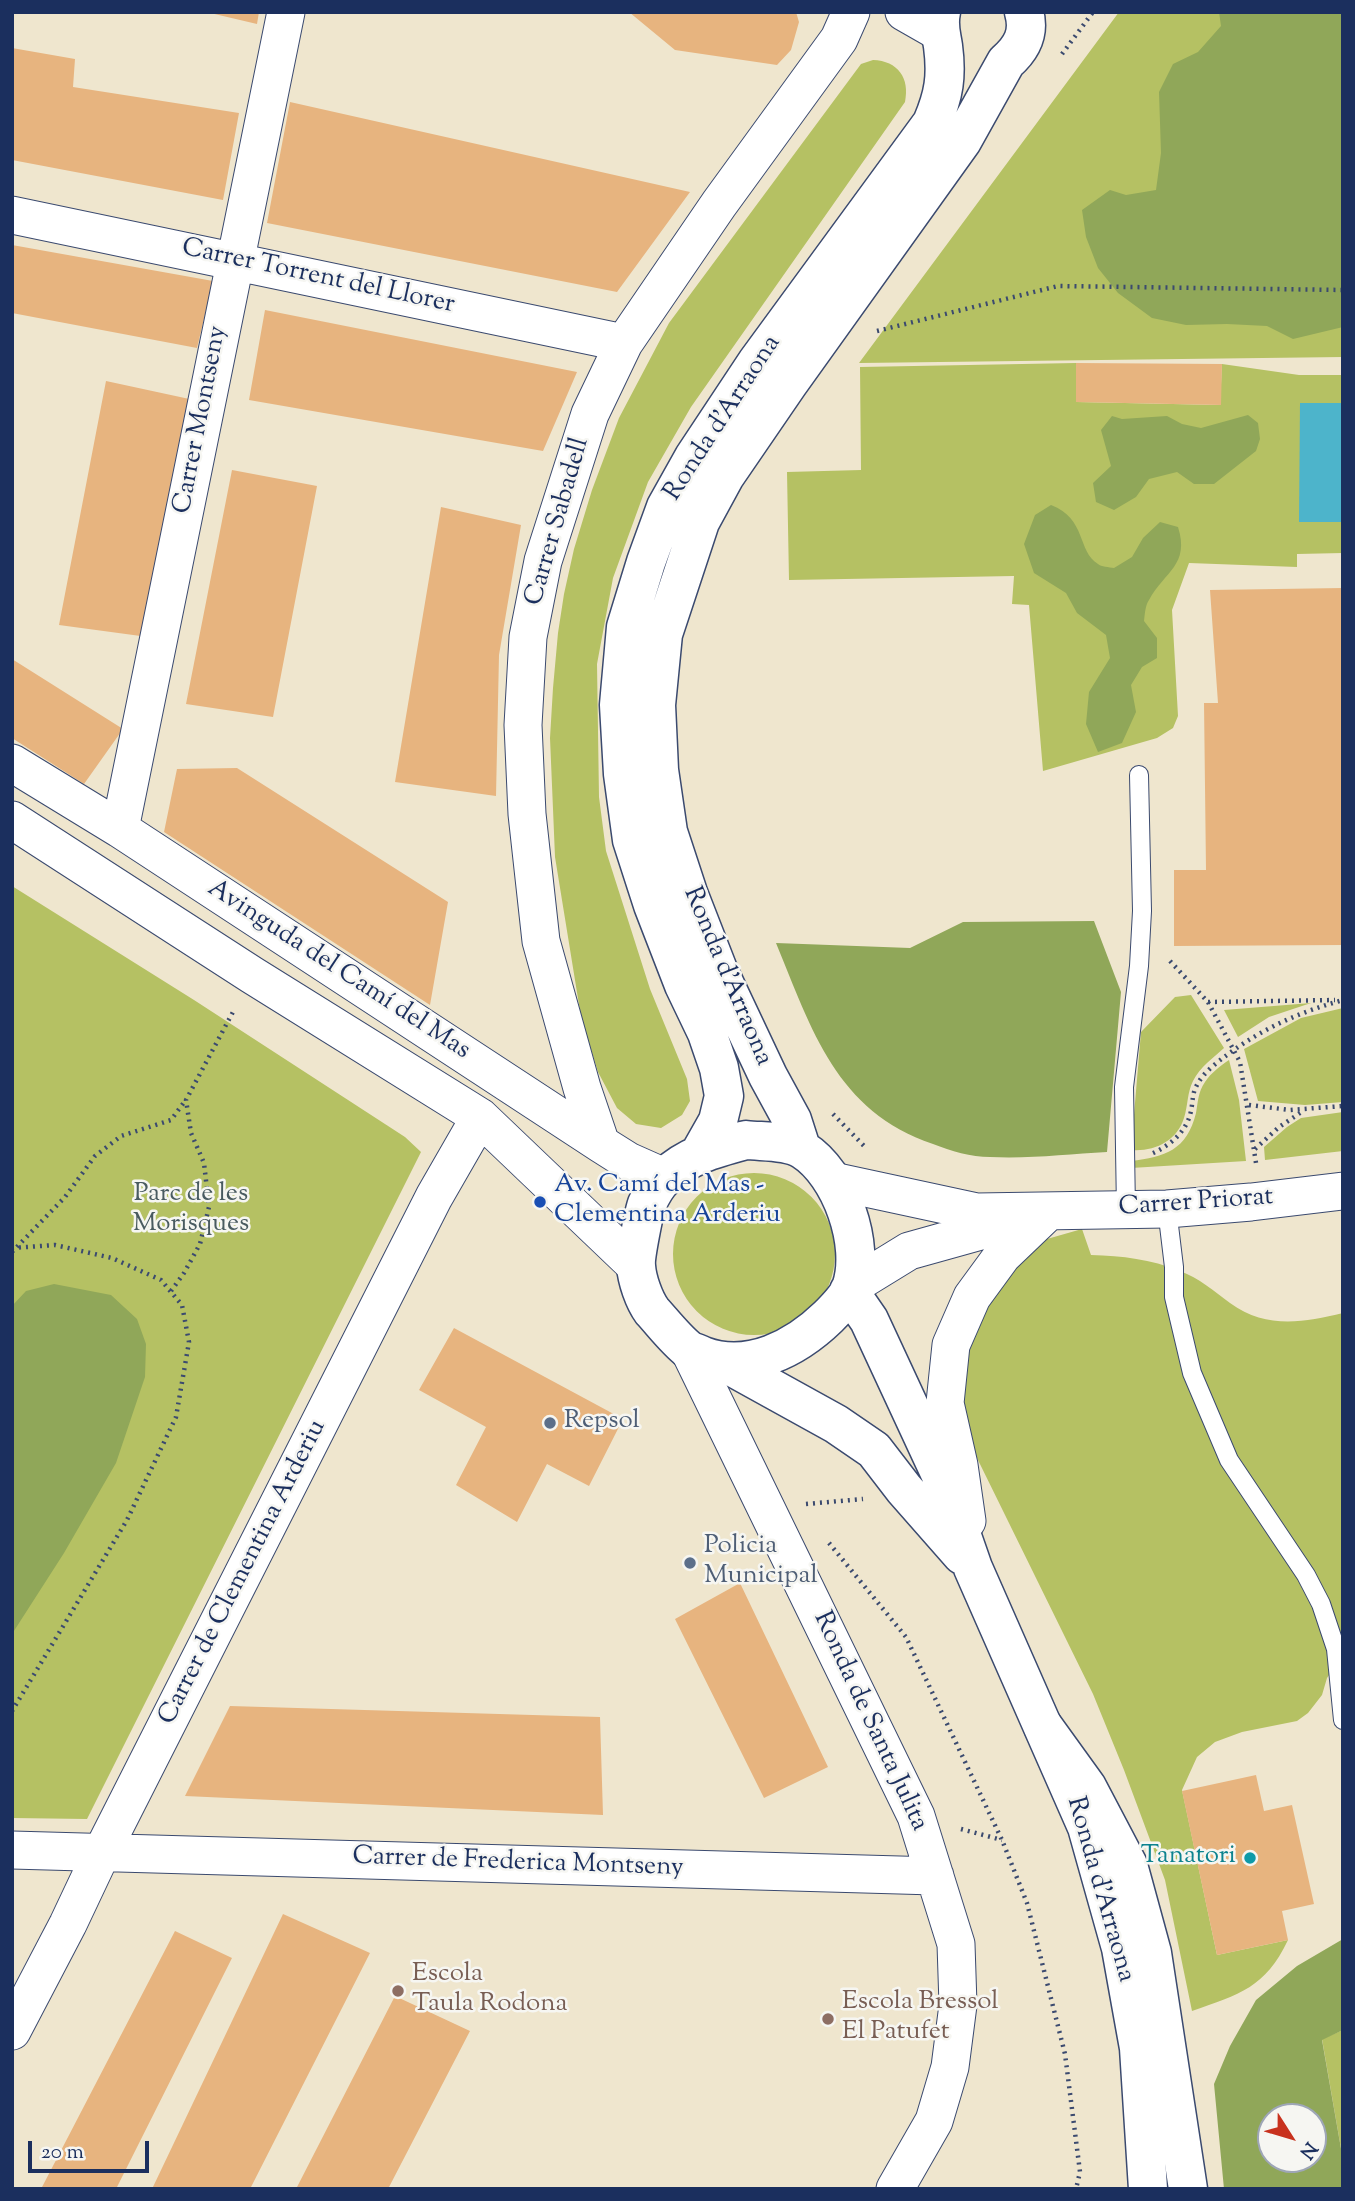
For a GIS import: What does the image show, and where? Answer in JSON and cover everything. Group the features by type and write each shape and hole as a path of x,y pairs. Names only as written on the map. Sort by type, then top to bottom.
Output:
{"main road":[{"name":"Ronda d'Arraona","path":"801,1148 792,1120 718,970 668,832 659,770 656,705 663,634 700,522 725,477 788,384 955,152 1006,62 1017,52 1032,17"},
{"path":"941,29 951,56 967,66 992,68 1006,62"},
{"name":"Ronda d'Arraona","path":"701,1152 718,1121 724,1096 719,1068 707,1033 684,985 653,905 632,840 623,774 619,705 626,627 666,507 694,457 757,362 932,123 943,98 946,78 941,29"},
{"path":"746,1140 801,1148 833,1181 849,1216 855,1252 851,1288 835,1310 811,1334 778,1352 752,1360 706,1356 650,1308 644,1298 636,1266 646,1205 664,1177 701,1152 746,1140"},
{"name":"Ronda d'Arraona","path":"851,1288 870,1320 940,1473 973,1568 1087,1827 1121,1948 1139,2048 1149,2189"},
{"name":"Ronda d'Arraona","path":"706,1356 835,1424 874,1450 973,1568"},
{"path":"1043,1726 1087,1787 1128,1865 1152,1953 1188,2189"}],"street":[{"name":"Carrer Montseny","path":"120,829 286,12"},
{"name":"Carrer Sabadell","path":"601,1144 582,1088 541,941 527,814 523,725 528,637 543,561 590,414 624,342 719,204 839,39 851,12"},
{"path":"904,12 941,29"},
{"name":"Carrer Torrent del Llorer","path":"12,215 624,342"},
{"name":"Avinguda del Camí del Mas","path":"12,763 120,829 601,1144 628,1161 664,1177"},
{"name":"Avinguda del Camí del Mas","path":"12,820 252,975 480,1116 550,1182 587,1222 636,1266"},
{"name":"Carrer de Clementina Arderiu","path":"12,2031 434,1197 480,1116"},
{"name":"Carrer Priorat","path":"833,1181 977,1212 1167,1209 1343,1191"},
{"name":"Carrer Priorat","path":"851,1288 909,1251 1048,1212"},
{"name":"Ronda d'Arraona","path":"973,1568 959,1465 945,1403 951,1345 972,1297 1002,1256 1048,1212"},
{"name":"Ronda de Santa Julita","path":"706,1356 916,1816 956,1944 958,2005 950,2067 934,2121 895,2189"},
{"name":"Carrer de Frederica Montseny","path":"12,1850 935,1876"}],"lane":[{"path":"1126,1210 1124,1087 1142,929 1139,775"},
{"path":"1167,1209 1174,1267 1174,1297 1192,1373 1228,1460 1306,1574 1321,1604 1336,1649 1343,1720"}],"path":[{"path":"1060,56 1093,12"},
{"path":"869,333 1058,286 1343,290"},
{"path":"1142,929 1208,1002 1234,1049 1240,1062 1249,1105 1257,1168"},
{"path":"14,1249 65,1197 95,1156 121,1136 171,1120 186,1100 252,975"},
{"path":"1208,1002 1343,1000"},
{"path":"1124,1158 1150,1155 1173,1141 1188,1120 1197,1085 1204,1074 1234,1049 1284,1019 1343,1000"},
{"path":"171,1292 200,1244 209,1207 204,1163 191,1133 186,1100"},
{"path":"1249,1105 1280,1110 1343,1106"},
{"path":"828,1107 872,1154"},
{"path":"1254,1149 1279,1126 1305,1110"},
{"path":"12,1712 127,1520 176,1417 188,1342 182,1305 161,1280 112,1258 55,1245 14,1249"},
{"path":"797,1504 871,1499"},
{"path":"822,1535 906,1637 1002,1840 1027,1903 1065,2054 1080,2172 1076,2189"}],"green space":[{"path":"1119,12 1343,12 1343,357 859,363"},
{"path":"1219,12 1343,12 1343,327 1293,339 1267,326 1186,325 1152,318 1118,293 1098,268 1086,237 1082,210 1110,190 1126,195 1156,190 1161,153 1159,92 1173,64 1198,52 1221,26"},
{"path":"873,60 889,64 900,72 906,85 905,102 691,407 648,482 613,578 597,664 599,797 606,851 650,989 687,1079 690,1101 682,1115 661,1128 636,1124 617,1108 598,1072 581,1017 555,857 550,738 553,688 558,633 574,549 592,490 619,418 669,323 861,64"},
{"path":"1076,363 1077,402 1220,405 1222,364 1299,375 1343,375 1343,553 1297,554 1297,567 1189,563 1172,610 1178,716 1173,728 1157,738 1043,771 1029,605 1012,604 1014,576 789,580 787,472 861,470 860,367"},
{"path":"1248,415 1258,423 1260,439 1256,451 1214,484 1194,484 1177,472 1149,479 1136,497 1114,510 1096,502 1093,483 1111,466 1101,430 1112,416 1122,419 1167,416 1182,424 1201,428"},
{"path":"1051,505 1071,518 1091,558 1099,565 1114,568 1132,557 1143,538 1160,522 1178,527 1181,540 1181,550 1174,567 1155,590 1146,607 1144,621 1157,638 1157,658 1142,667 1131,685 1136,712 1122,743 1098,752 1086,724 1089,692 1110,658 1106,635 1077,613 1066,593 1034,573 1024,544 1035,515"},
{"name":"Parc de les Morisques","path":"12,886 405,1137 421,1152 87,1819 12,1818"},
{"path":"1094,921 1121,992 1107,1152 1019,1157 976,1156 940,1147 900,1129 873,1111 850,1089 832,1064 802,1006 776,943 910,948 963,922"},
{"path":"1191,995 1224,1048 1203,1067 1193,1081 1184,1118 1176,1133 1156,1147 1131,1150 1141,1032 1175,997"},
{"path":"1311,1003 1269,1017 1238,1037 1224,1010"},
{"path":"1343,1008 1343,1102 1305,1105 1258,1101 1244,1049 1301,1018"},
{"path":"1229,1060 1239,1100 1246,1161 1131,1168 1131,1161 1164,1154 1187,1136 1203,1086 1213,1073"},
{"path":"1343,1112 1343,1151 1265,1160 1264,1147 1301,1118"},
{"path":"754,1173 785,1179 811,1197 829,1223 835,1254 829,1285 811,1311 785,1329 754,1335 723,1329 697,1311 679,1285 673,1254 679,1223 697,1197 723,1179"},
{"path":"1082,1229 1091,1255 1136,1259 1180,1271 1257,1317 1285,1322 1343,1313 1343,1655 1327,1678 1322,1695 1308,1713 1297,1721 1242,1732 1215,1742 1197,1757 1182,1790 1217,1955 1288,1940 1270,1969 1260,1979 1237,1994 1192,2011 1165,1880 1124,1770 1093,1694 977,1458 961,1414 968,1327 1022,1256 1047,1239"},
{"path":"54,1284 111,1295 137,1319 146,1344 145,1377 116,1463 64,1553 12,1634 12,1306 26,1291"},
{"path":"1343,1939 1343,2030 1322,2040 1343,2160 1343,2189 1224,2189 1214,2084 1230,2046 1256,2000 1297,1966"},
{"path":"1343,2030 1343,2160 1322,2039"}],"water":[{"path":"1300,403 1343,403 1343,522 1299,522"}],"building":[{"path":"206,12 259,12 257,24"},
{"path":"629,12 796,12 799,22 791,50 777,65 675,50"},
{"path":"12,48 75,59 73,87 239,113 223,200 12,160"},
{"path":"290,102 690,192 617,292 267,223"},
{"path":"12,245 213,281 197,348 12,313"},
{"path":"265,310 577,372 543,451 249,400"},
{"path":"1076,363 1222,364 1221,405 1076,402"},
{"path":"106,381 194,400 148,637 59,625"},
{"path":"232,470 317,486 273,717 186,704"},
{"path":"441,507 521,525 499,655 496,796 395,782"},
{"path":"1343,588 1343,945 1174,946 1174,870 1206,870 1204,703 1218,703 1210,590"},
{"path":"12,659 123,729 84,784 12,738"},
{"path":"237,768 448,902 430,1005 164,832 177,769"},
{"name":"Repsol","path":"454,1328 623,1419 589,1486 547,1464 517,1522 456,1485 486,1427 419,1390"},
{"path":"740,1583 828,1767 764,1798 675,1619"},
{"path":"230,1706 600,1717 603,1815 185,1796"},
{"name":"Tanatori","path":"1256,1775 1264,1811 1292,1805 1314,1904 1282,1911 1288,1940 1217,1955 1182,1791"},
{"path":"283,1914 370,1953 250,2189 152,2189"},
{"path":"175,1931 232,1958 116,2189 41,2189"},
{"path":"395,1996 470,2031 388,2189 296,2189"}],"place":[{"name":"Av. Camí del Mas - Clementina Arderiu","path":"540,1202"},
{"name":"Repsol","path":"550,1423"},
{"name":"Policia Municipal","path":"690,1563"},
{"name":"Tanatori","path":"1250,1858"},
{"name":"Escola Taula Rodona","path":"398,1991"},
{"name":"Escola Bressol El Patufet","path":"828,2019"}]}
